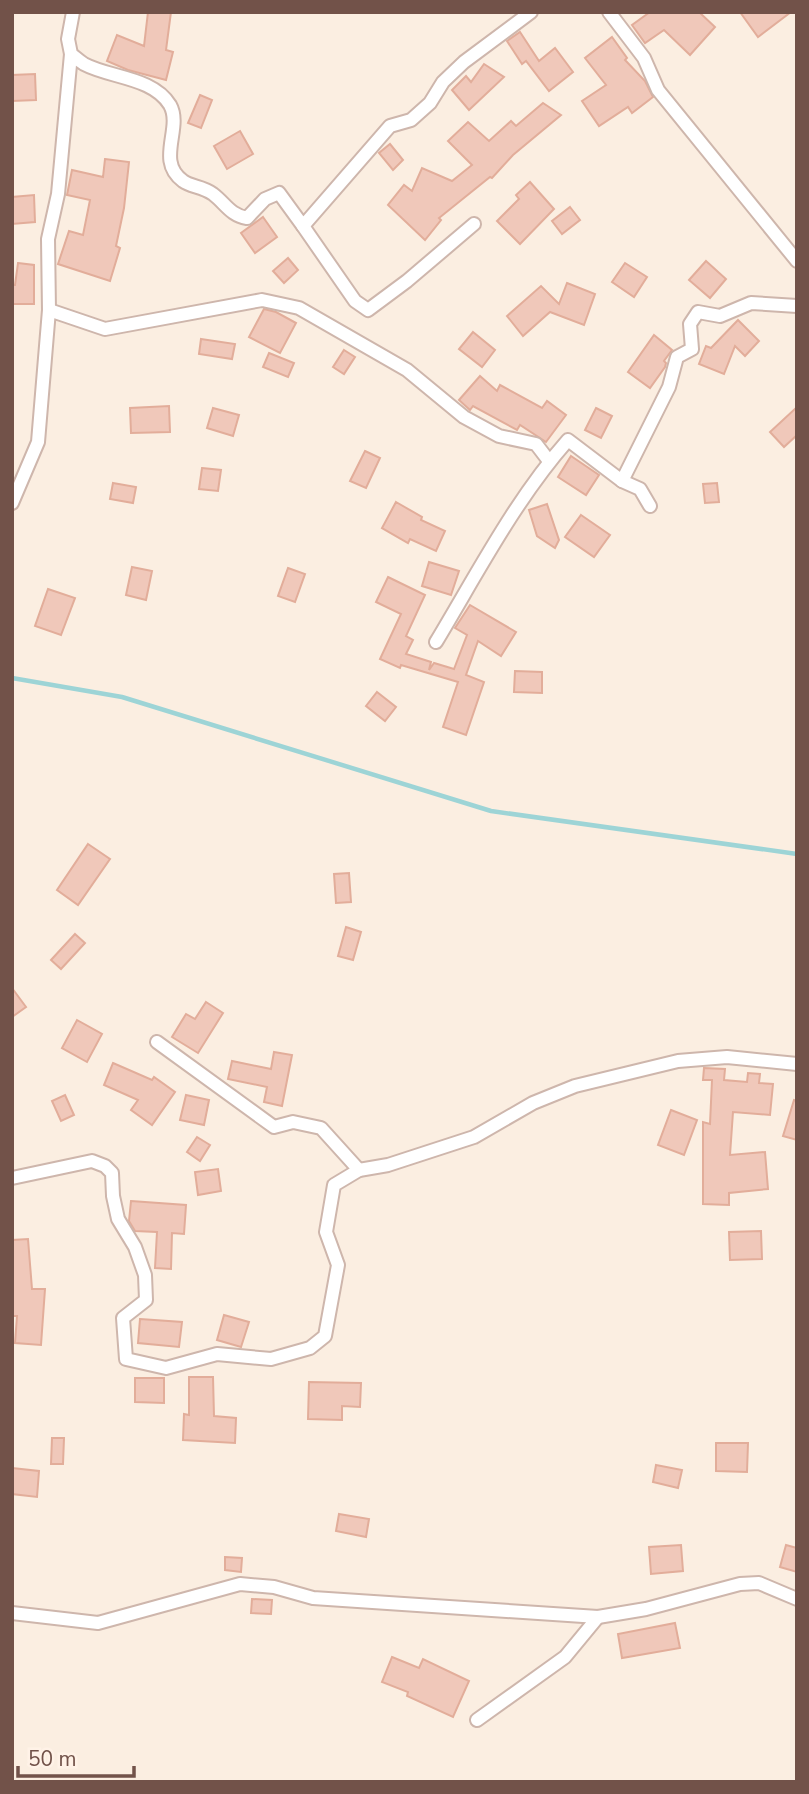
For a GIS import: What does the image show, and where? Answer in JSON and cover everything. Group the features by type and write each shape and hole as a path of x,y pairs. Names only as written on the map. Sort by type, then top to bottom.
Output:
{"street":[{"path":"12,503 38,442 49,310 48,239 58,194 71,54 68,38 73,12"},
{"path":"303,226 390,126 411,120 430,103 443,82 464,62 531,12"},
{"path":"609,12 644,58 658,90 797,261"},
{"path":"71,54 83,64 159,92 170,106 174,120 169,146 171,165 184,182 203,186 236,216 247,218 265,199 279,192 355,301 368,310 474,224"},
{"path":"49,310 105,329 262,300 299,308 407,370 464,416 499,436 536,444 549,461"},
{"path":"622,481 669,387 677,357 692,349 690,324 698,312 720,316 751,303 797,306"},
{"path":"436,642 549,461 568,440 622,481 640,489 650,506"},
{"path":"157,1042 274,1127 293,1122 321,1128 359,1170"},
{"path":"12,1178 92,1161 105,1166 112,1173 118,1219 135,1247 145,1275 146,1300 123,1318 126,1359 166,1368 217,1354 271,1360 310,1348 325,1336 338,1265 326,1232 334,1185 359,1170 388,1166 474,1137 533,1103 575,1086 678,1061 727,1057 797,1064"},
{"path":"12,1613 97,1623 240,1584 274,1587 313,1598 598,1617 646,1609 740,1584 759,1583 797,1598"},
{"path":"477,1720 565,1657 598,1617"}],"building":[{"path":"148,12 171,12 166,50 173,52 166,80 128,70 107,61 117,35 144,46"},
{"path":"650,12 699,12 715,27 690,55 664,30 645,43 632,25"},
{"path":"740,12 791,12 758,37"},
{"path":"520,32 539,61 555,48 573,72 549,91 526,61 522,64 507,41"},
{"path":"612,37 627,58 625,60 645,81 653,97 632,113 628,107 599,126 582,101 606,85 585,58"},
{"path":"484,64 504,77 469,110 452,90 466,76 471,82"},
{"path":"35,74 36,100 12,101 12,75"},
{"path":"200,95 212,100 201,128 188,123"},
{"path":"543,103 561,115 513,155 492,178 439,218 441,220 425,240 388,205 404,185 412,191 422,168 452,181 472,165 448,141 468,122 489,141 511,121 516,126"},
{"path":"240,131 253,154 227,169 214,146"},
{"path":"390,144 403,160 393,170 379,153"},
{"path":"105,159 129,162 116,246 120,248 110,281 58,264 69,231 83,235 90,200 67,195 72,170 103,177"},
{"path":"530,182 554,209 520,244 497,221 519,199 516,195"},
{"path":"34,195 35,222 12,224 12,197"},
{"path":"570,207 580,220 562,234 552,221"},
{"path":"263,217 277,237 255,253 241,233"},
{"path":"288,258 298,270 284,283 273,271"},
{"path":"706,261 726,279 710,298 689,280"},
{"path":"18,263 34,265 34,304 12,304 12,285 15,285"},
{"path":"625,263 647,277 634,297 612,282"},
{"path":"567,283 595,294 584,325 550,312 523,336 507,316 541,286 559,304"},
{"path":"264,309 296,323 280,353 249,337"},
{"path":"738,320 759,341 745,356 735,346 724,374 699,364 706,346 711,348"},
{"path":"473,332 495,350 482,367 459,349"},
{"path":"654,335 672,350 664,361 665,367 650,388 628,372"},
{"path":"201,339 235,344 232,359 199,354"},
{"path":"344,350 355,357 344,374 333,367"},
{"path":"269,353 294,363 288,377 263,367"},
{"path":"480,376 497,391 500,385 542,408 547,401 566,415 546,442 520,425 517,430 473,406 470,410 459,400"},
{"path":"169,406 170,432 131,433 130,408"},
{"path":"797,407 797,435 784,447 770,432"},
{"path":"213,408 239,415 233,436 207,428"},
{"path":"596,408 612,416 601,438 585,430"},
{"path":"365,451 380,458 366,488 350,481"},
{"path":"571,456 599,475 586,495 558,477"},
{"path":"202,468 221,470 218,491 199,489"},
{"path":"113,483 136,487 133,503 110,499"},
{"path":"717,483 719,502 705,503 703,484"},
{"path":"396,502 422,517 421,520 445,531 436,551 410,539 408,543 382,528"},
{"path":"547,504 559,540 555,548 537,536 529,510"},
{"path":"581,515 610,535 594,557 565,537"},
{"path":"429,562 459,571 451,595 422,586"},
{"path":"132,567 152,571 146,600 126,595"},
{"path":"288,568 305,574 295,602 278,596"},
{"path":"388,577 425,595 406,636 413,640 406,654 431,662 429,670 434,663 454,669 467,635 455,628 470,605 516,632 501,656 478,641 466,675 484,682 466,735 443,727 458,682 401,665 400,668 380,659 401,614 376,602"},
{"path":"48,589 75,598 61,635 35,626"},
{"path":"515,671 542,672 542,693 514,692"},
{"path":"377,692 396,707 385,721 366,706"},
{"path":"88,844 110,859 78,905 57,890"},
{"path":"349,873 351,902 336,903 334,874"},
{"path":"346,927 361,932 353,960 338,956"},
{"path":"75,934 85,943 61,969 51,960"},
{"path":"12,988 26,1007 12,1017"},
{"path":"206,1002 223,1013 198,1053 172,1037 186,1014 195,1019"},
{"path":"77,1020 102,1034 87,1062 62,1048"},
{"path":"274,1052 292,1055 282,1106 264,1102 267,1087 228,1079 232,1061 271,1069"},
{"path":"113,1063 152,1080 154,1077 175,1092 152,1125 131,1110 138,1100 104,1085"},
{"path":"704,1068 725,1069 724,1080 747,1082 748,1073 760,1074 759,1083 773,1084 770,1115 733,1112 730,1155 765,1152 768,1189 729,1193 729,1205 703,1204 703,1122 710,1124 712,1080 703,1080"},
{"path":"65,1095 74,1115 61,1121 52,1101"},
{"path":"186,1095 209,1100 204,1125 180,1120"},
{"path":"794,1100 797,1101 797,1140 783,1136"},
{"path":"671,1110 697,1120 684,1155 658,1145"},
{"path":"197,1137 210,1145 200,1161 187,1152"},
{"path":"218,1169 221,1191 198,1195 195,1172"},
{"path":"131,1201 186,1205 184,1234 172,1233 171,1269 155,1268 157,1232 135,1231 129,1221"},
{"path":"761,1231 762,1259 730,1260 729,1232"},
{"path":"28,1239 32,1289 45,1289 41,1345 15,1343 17,1316 12,1316 12,1240"},
{"path":"224,1315 249,1322 241,1347 217,1340"},
{"path":"140,1319 182,1322 179,1347 138,1343"},
{"path":"189,1377 213,1377 214,1416 236,1418 235,1443 183,1440 184,1414 189,1415"},
{"path":"135,1378 164,1378 164,1403 135,1402"},
{"path":"309,1382 361,1383 360,1407 342,1406 342,1420 308,1419"},
{"path":"52,1438 64,1438 63,1464 51,1464"},
{"path":"716,1443 748,1443 747,1472 716,1471"},
{"path":"656,1465 682,1470 678,1488 653,1482"},
{"path":"12,1468 39,1471 37,1497 12,1494"},
{"path":"339,1514 369,1519 366,1537 336,1531"},
{"path":"681,1545 683,1571 651,1574 649,1547"},
{"path":"786,1545 797,1548 797,1572 780,1567"},
{"path":"225,1557 242,1558 241,1572 225,1570"},
{"path":"252,1599 272,1600 271,1614 251,1613"},
{"path":"675,1623 680,1648 622,1658 618,1634"},
{"path":"392,1657 419,1668 423,1659 469,1681 453,1717 407,1696 408,1692 382,1682"}],"waterway":[{"path":"12,678 122,697 491,811 797,854"}]}
